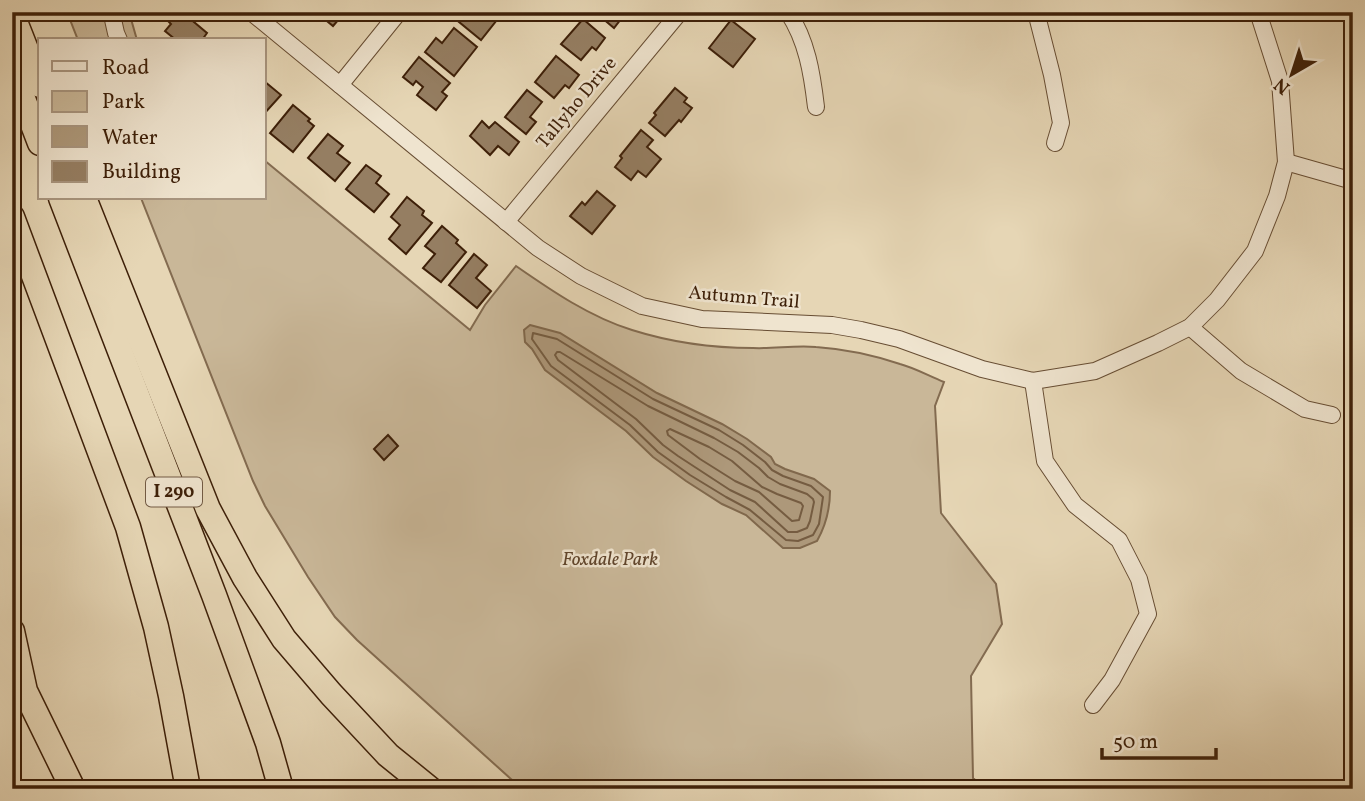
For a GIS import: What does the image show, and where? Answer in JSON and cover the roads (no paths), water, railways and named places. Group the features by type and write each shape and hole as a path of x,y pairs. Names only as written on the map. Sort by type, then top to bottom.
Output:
{"highway":[{"path":"12,14 38,80"},
{"path":"12,69 38,138"},
{"name":"I 290","path":"62,200 214,595 268,743 281,789"},
{"path":"85,200 208,509 244,578 284,639 331,694 388,755 430,789"},
{"name":"I 290","path":"12,217 128,527 156,627 188,789"},
{"path":"12,631 25,691 73,789"}],"street":[{"path":"114,12 118,38"},
{"name":"Autumn Trail","path":"251,12 538,248 581,276 642,306 702,319 832,325 861,330 899,340 982,369 1033,381 1095,372 1189,327 1217,300 1255,251 1277,196 1286,162 1280,81 1258,12"},
{"path":"340,85 399,12"},
{"name":"Tallyho Drive","path":"506,222 680,12"},
{"path":"788,12 801,33 812,72 816,107"},
{"path":"1036,12 1061,123 1055,142"},
{"path":"1286,162 1353,181"},
{"path":"1189,327 1241,371 1306,409 1332,415"},
{"path":"1033,381 1045,461 1074,505 1119,540 1139,579 1148,614 1112,680 1093,705"}],"water":[{"path":"530,325 560,333 657,393 747,439 771,457 775,464 814,479 830,491 827,517 817,541 800,548 783,548 746,515 722,504 653,457 626,431 545,370 525,342 524,330"}],"park label":[{"name":"Foxdale Park","path":"610,560"}]}
